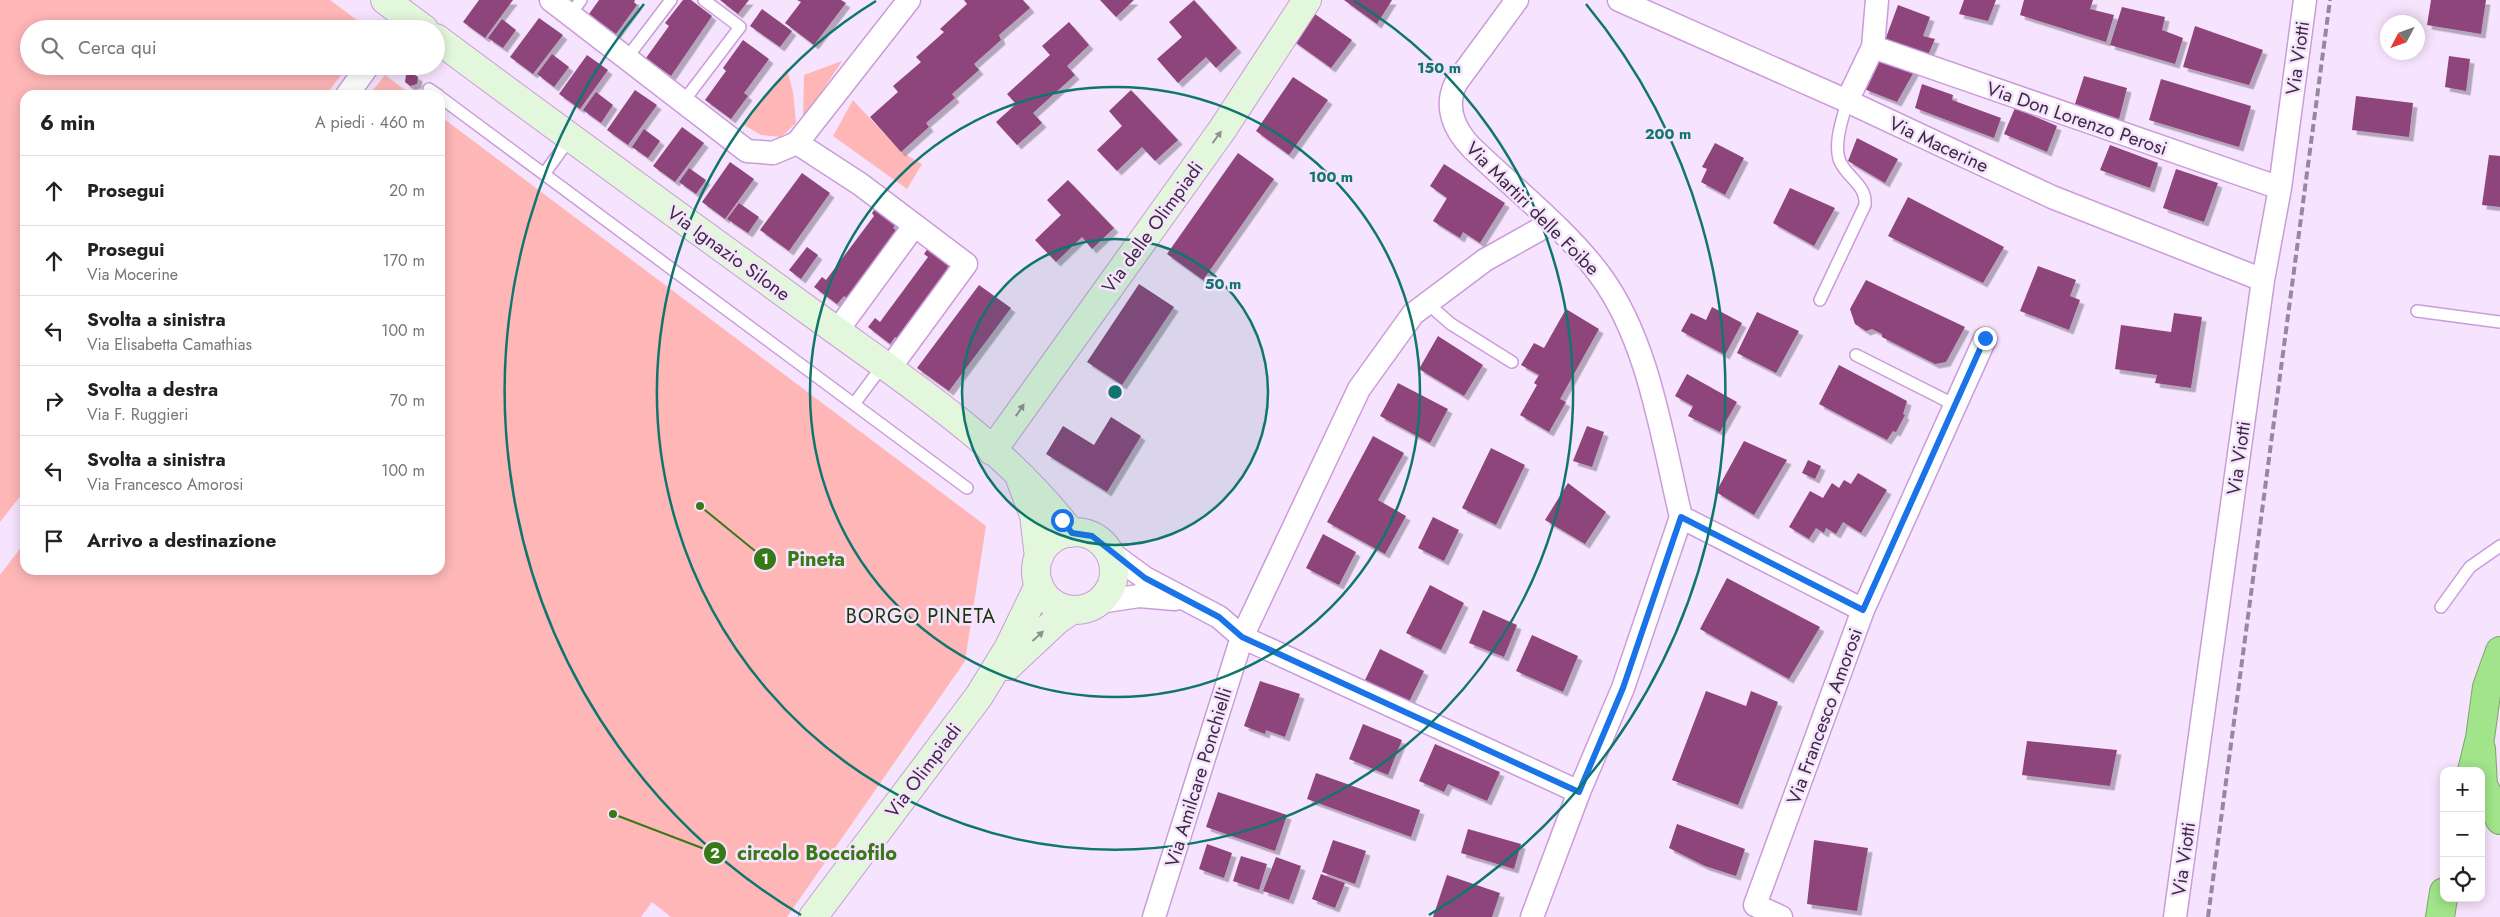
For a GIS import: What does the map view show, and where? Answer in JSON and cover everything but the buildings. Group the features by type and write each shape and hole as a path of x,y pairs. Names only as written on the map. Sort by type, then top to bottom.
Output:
{"highway":[{"path":"2473,767 2480,738 2487,687 2500,651"},
{"path":"2480,738 2482,785 2500,820"},
{"path":"2440,917 2442,902"}],"street":[{"path":"385,0 413,19"},
{"path":"551,0 576,8 626,59 747,150 773,153 797,143 910,0"},
{"name":"Via delle Olimpiadi","path":"992,451 1222,130 1307,0"},
{"name":"Via Martiri delle Foibe","path":"1517,0 1456,83 1450,98 1451,116 1467,143 1552,224 1601,276 1628,322 1652,398 1681,517"},
{"name":"Via Macerine","path":"1620,0 1848,101 2052,197 2263,280"},
{"path":"1848,101 1874,47 1877,0"},
{"name":"Via Viotti","path":"2175,917 2263,280 2280,188 2305,0"},
{"name":"Via Ignazio Silone","path":"445,45 886,367 1017,472 1044,498 1072,533"},
{"name":"Via Don Lorenzo Perosi","path":"1874,47 2280,188"},
{"path":"351,90 361,75"},
{"path":"797,143 860,184 966,264 886,367"},
{"name":"Via Amilcare Ponchielli","path":"1154,917 1242,637 1359,389 1413,314 1485,260 1552,224"},
{"path":"837,332 914,226"},
{"name":"Via Francesco Amorosi","path":"1782,917 1755,905 1863,610 1985,338"},
{"name":"Via Ignazio Silone","path":"1017,472 1034,515 1039,557"},
{"path":"1532,917 1579,792 1623,688 1681,517 1863,610"},
{"path":"1186,600 1139,596 1099,602 1088,608 1072,610 1052,602 1039,585 1037,576 1039,557 1052,540 1072,533 1092,536 1108,551 1145,578 1219,617 1242,637 1579,792"},
{"path":"1099,602 1112,584 1113,561 1108,551"},
{"name":"Via Olimpiadi","path":"813,917 979,696 1009,646 1039,585"},
{"name":"Via Olimpiadi","path":"979,696 1059,617 1072,610"}],"lane":[{"path":"626,59 671,0"},
{"path":"683,102 740,27 704,0"},
{"path":"445,101 967,488"},
{"path":"1820,300 1865,205 1863,190 1843,166 1838,149 1838,140 1848,101"},
{"path":"544,174 571,137"},
{"path":"1427,303 1452,324 1512,362"},
{"path":"2417,311 2500,322"},
{"path":"1856,355 1955,405"},
{"path":"854,404 886,367"},
{"path":"2441,607 2470,567 2500,546"}],"shaded area":[{"path":"0,0 330,0 357,20 20,20 20,75 341,75 330,90 20,90 20,496 0,522"},
{"path":"842,61 803,120 804,75"},
{"path":"787,69 793,92 796,123 781,137 761,135 744,125"},
{"path":"385,75 405,90 373,90"},
{"path":"853,100 901,152 922,164 907,189 833,136"},
{"path":"445,120 986,526 965,661 787,917 671,917 652,902 641,917 0,917 0,575 20,549 20,575 445,575"}],"railway":[{"path":"2208,917 2330,0"}],"place":[{"name":"Pineta","path":"700,506"},
{"name":"circolo Bocciofilo","path":"613,814"}],"district":[{"name":"BORGO PINETA","path":"921,616"}],"route":[{"path":"1062,520 1072,533 1092,536 1130,568 1154,584 1219,617 1242,637 1579,792 1623,688 1681,517 1863,610 1985,338"}]}
